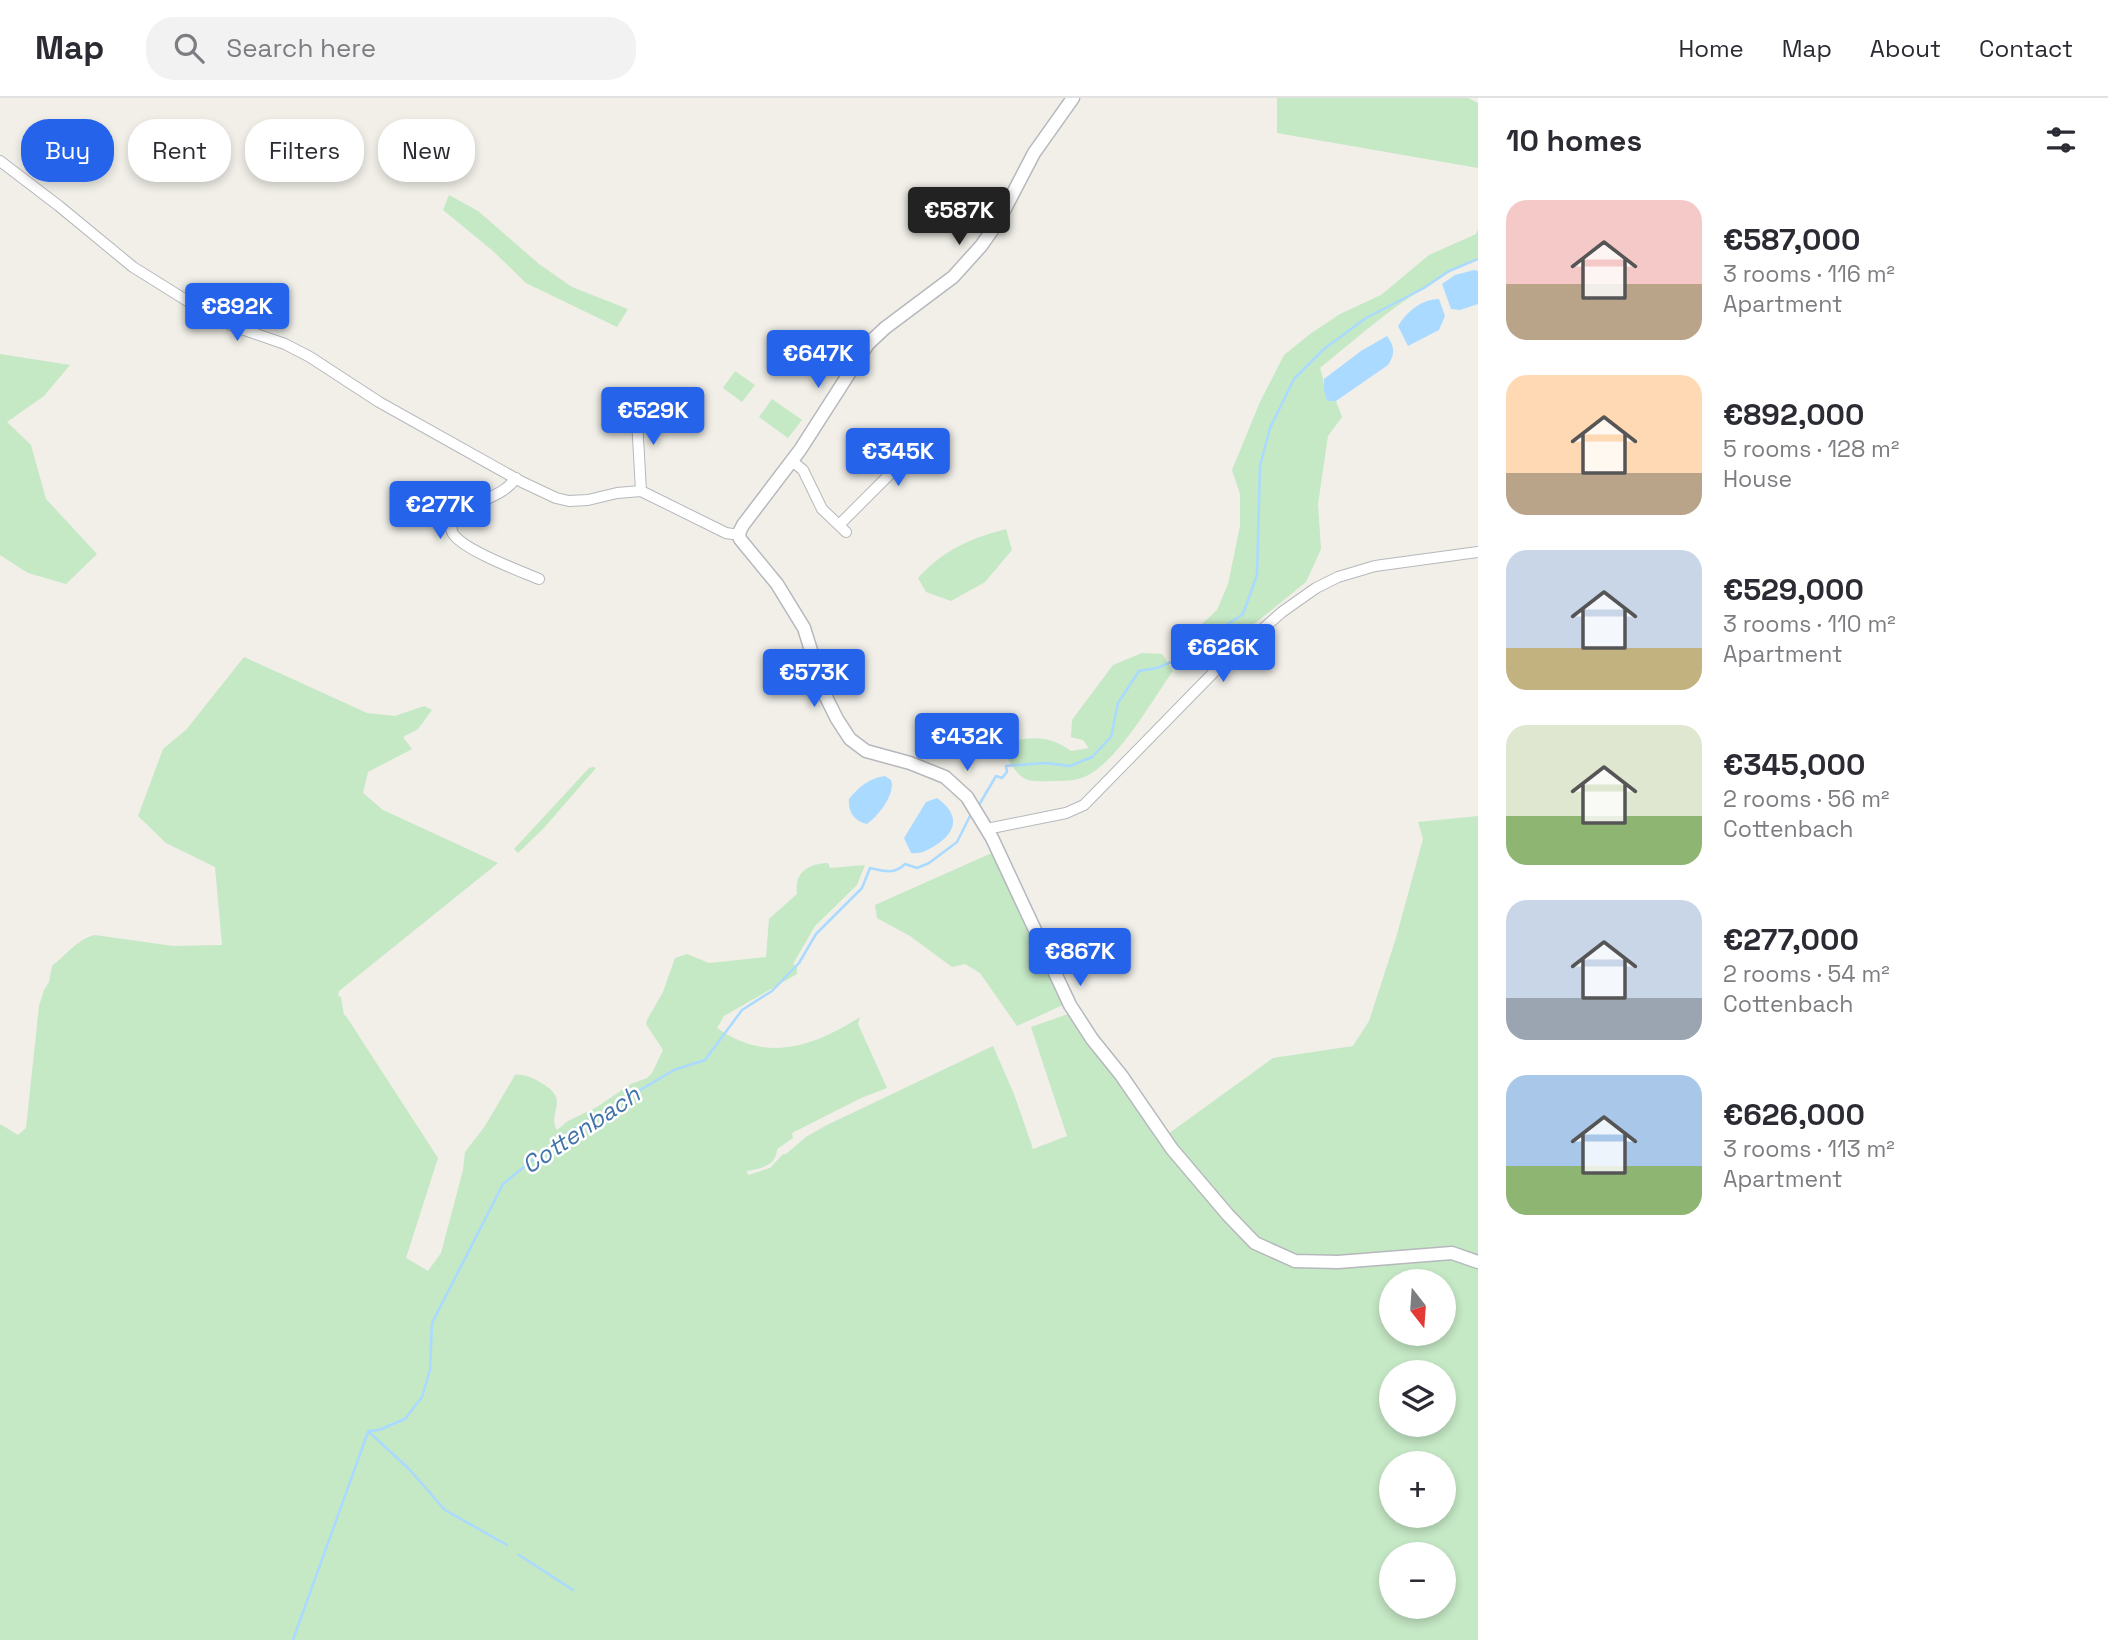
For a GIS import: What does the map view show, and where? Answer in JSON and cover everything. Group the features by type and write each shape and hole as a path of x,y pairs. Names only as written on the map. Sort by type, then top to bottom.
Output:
{"street":[{"path":"1073,98 1034,153 998,222 982,246 953,277 868,344 792,461 743,525 739,536 777,584 804,628 825,695 850,740 866,751 910,763 952,782 967,797 987,828 1070,1006 1172,1149 1228,1216 1255,1243 1295,1261 1338,1262 1452,1253 1478,1262"},
{"path":"0,161 133,267 205,312 233,326 285,344 310,357 379,402 516,478 556,498 569,501 641,491 726,533 739,536"},
{"path":"636,402 641,491"},
{"path":"792,461 803,470 822,509 842,528 891,474 893,459 876,440"},
{"path":"516,478 506,488 459,512 453,519 452,530 457,538 489,557 539,579"},
{"path":"987,828 1066,813 1084,805 1214,672 1282,612 1316,588 1338,577 1375,566 1478,552"}],"green space":[{"path":"1277,98 1468,98 1478,103 1478,168 1277,133"},
{"path":"449,195 478,211 539,264 572,287 628,309 617,327 526,283 493,251 443,210"},
{"path":"1478,229 1478,259 1415,293 1320,368 1327,400 1336,401 1342,417 1328,436 1318,504 1321,549 1306,582 1253,625 1201,659 1190,640 1217,610 1228,584 1240,526 1240,494 1232,470 1260,402 1284,355 1340,314 1381,295 1429,255 1476,234"},
{"path":"0,354 70,365 44,396 7,422 31,445 46,499 97,554 66,584 28,573 0,555"},
{"path":"735,371 755,385 742,402 723,388"},
{"path":"772,399 802,420 788,438 759,417"},
{"path":"1006,529 1012,550 985,582 951,601 926,592 918,578 948,552 969,541"},
{"path":"1142,653 1162,654 1173,671 1131,733 1105,763 1075,780 1035,781 1025,779 1017,772 1008,759 1013,741 1043,739 1071,751 1089,748 1083,740 1071,737 1072,720 1113,665"},
{"path":"244,657 367,713 395,716 424,706 432,710 418,729 403,737 412,749 368,772 363,793 383,810 498,863 339,991 338,996 341,997 344,1015 438,1158 406,1258 428,1271 441,1253 463,1170 465,1152 485,1126 515,1075 532,1078 555,1095 557,1101 554,1124 557,1130 631,1084 647,1078 663,1050 646,1024 663,992 675,958 687,954 709,963 766,957 769,919 797,894 800,875 809,867 828,863 830,868 865,865 857,885 815,926 793,964 797,967 797,974 724,1016 717,1028 754,1045 790,1047 825,1036 860,1017 858,1024 887,1088 792,1133 793,1138 777,1149 771,1162 747,1171 748,1175 770,1168 783,1154 825,1126 993,1046 1014,1094 1033,1149 1067,1136 1031,1027 1071,1013 1103,1061 1168,1134 1273,1058 1353,1046 1369,1021 1396,938 1423,839 1418,822 1478,816 1478,1640 0,1640 0,1124 18,1135 26,1128 39,1006 52,966 73,947 95,935 173,946 222,945 215,867 166,843 138,816 163,749 186,730"},
{"path":"589,768 596,768 543,829 518,853 514,849"},
{"path":"994,852 1065,1004 1017,1026 980,973 965,964 952,967 910,936 877,918 875,905"}],"water":[{"path":"1478,271 1478,304 1460,310 1451,309 1442,284 1455,275"},
{"path":"1439,299 1445,316 1439,330 1408,346 1398,326 1415,307"},
{"path":"1387,336 1393,351 1388,365 1336,401 1327,401 1324,379 1361,351"},
{"path":"885,776 891,780 892,786 885,804 867,824 859,821 851,812 849,799 865,784"},
{"path":"937,798 945,804 953,817 951,830 933,847 920,853 911,853 904,838 926,802"}],"waterway":[{"name":"Cottenbach","path":"979,805 996,776 1002,778 1007,772 1006,766 1046,763 1070,766 1092,757 1111,737 1118,703 1139,671 1157,668 1186,656 1243,614 1257,575 1260,466 1270,428 1294,379 1324,349 1366,318 1424,288 1449,271 1478,259"},
{"name":"Cottenbach","path":"368,1431 379,1430 405,1419 422,1397 430,1370 432,1323 503,1184 561,1137 674,1070 705,1060 742,1010 772,991 799,963 816,934 862,888 870,868 889,871 897,870 905,864 917,868 929,863 957,842 971,814"},
{"path":"368,1431 409,1469 445,1510 507,1545"},
{"name":"Cottenbach","path":"293,1640 368,1432"},
{"path":"519,1555 573,1590"}]}
